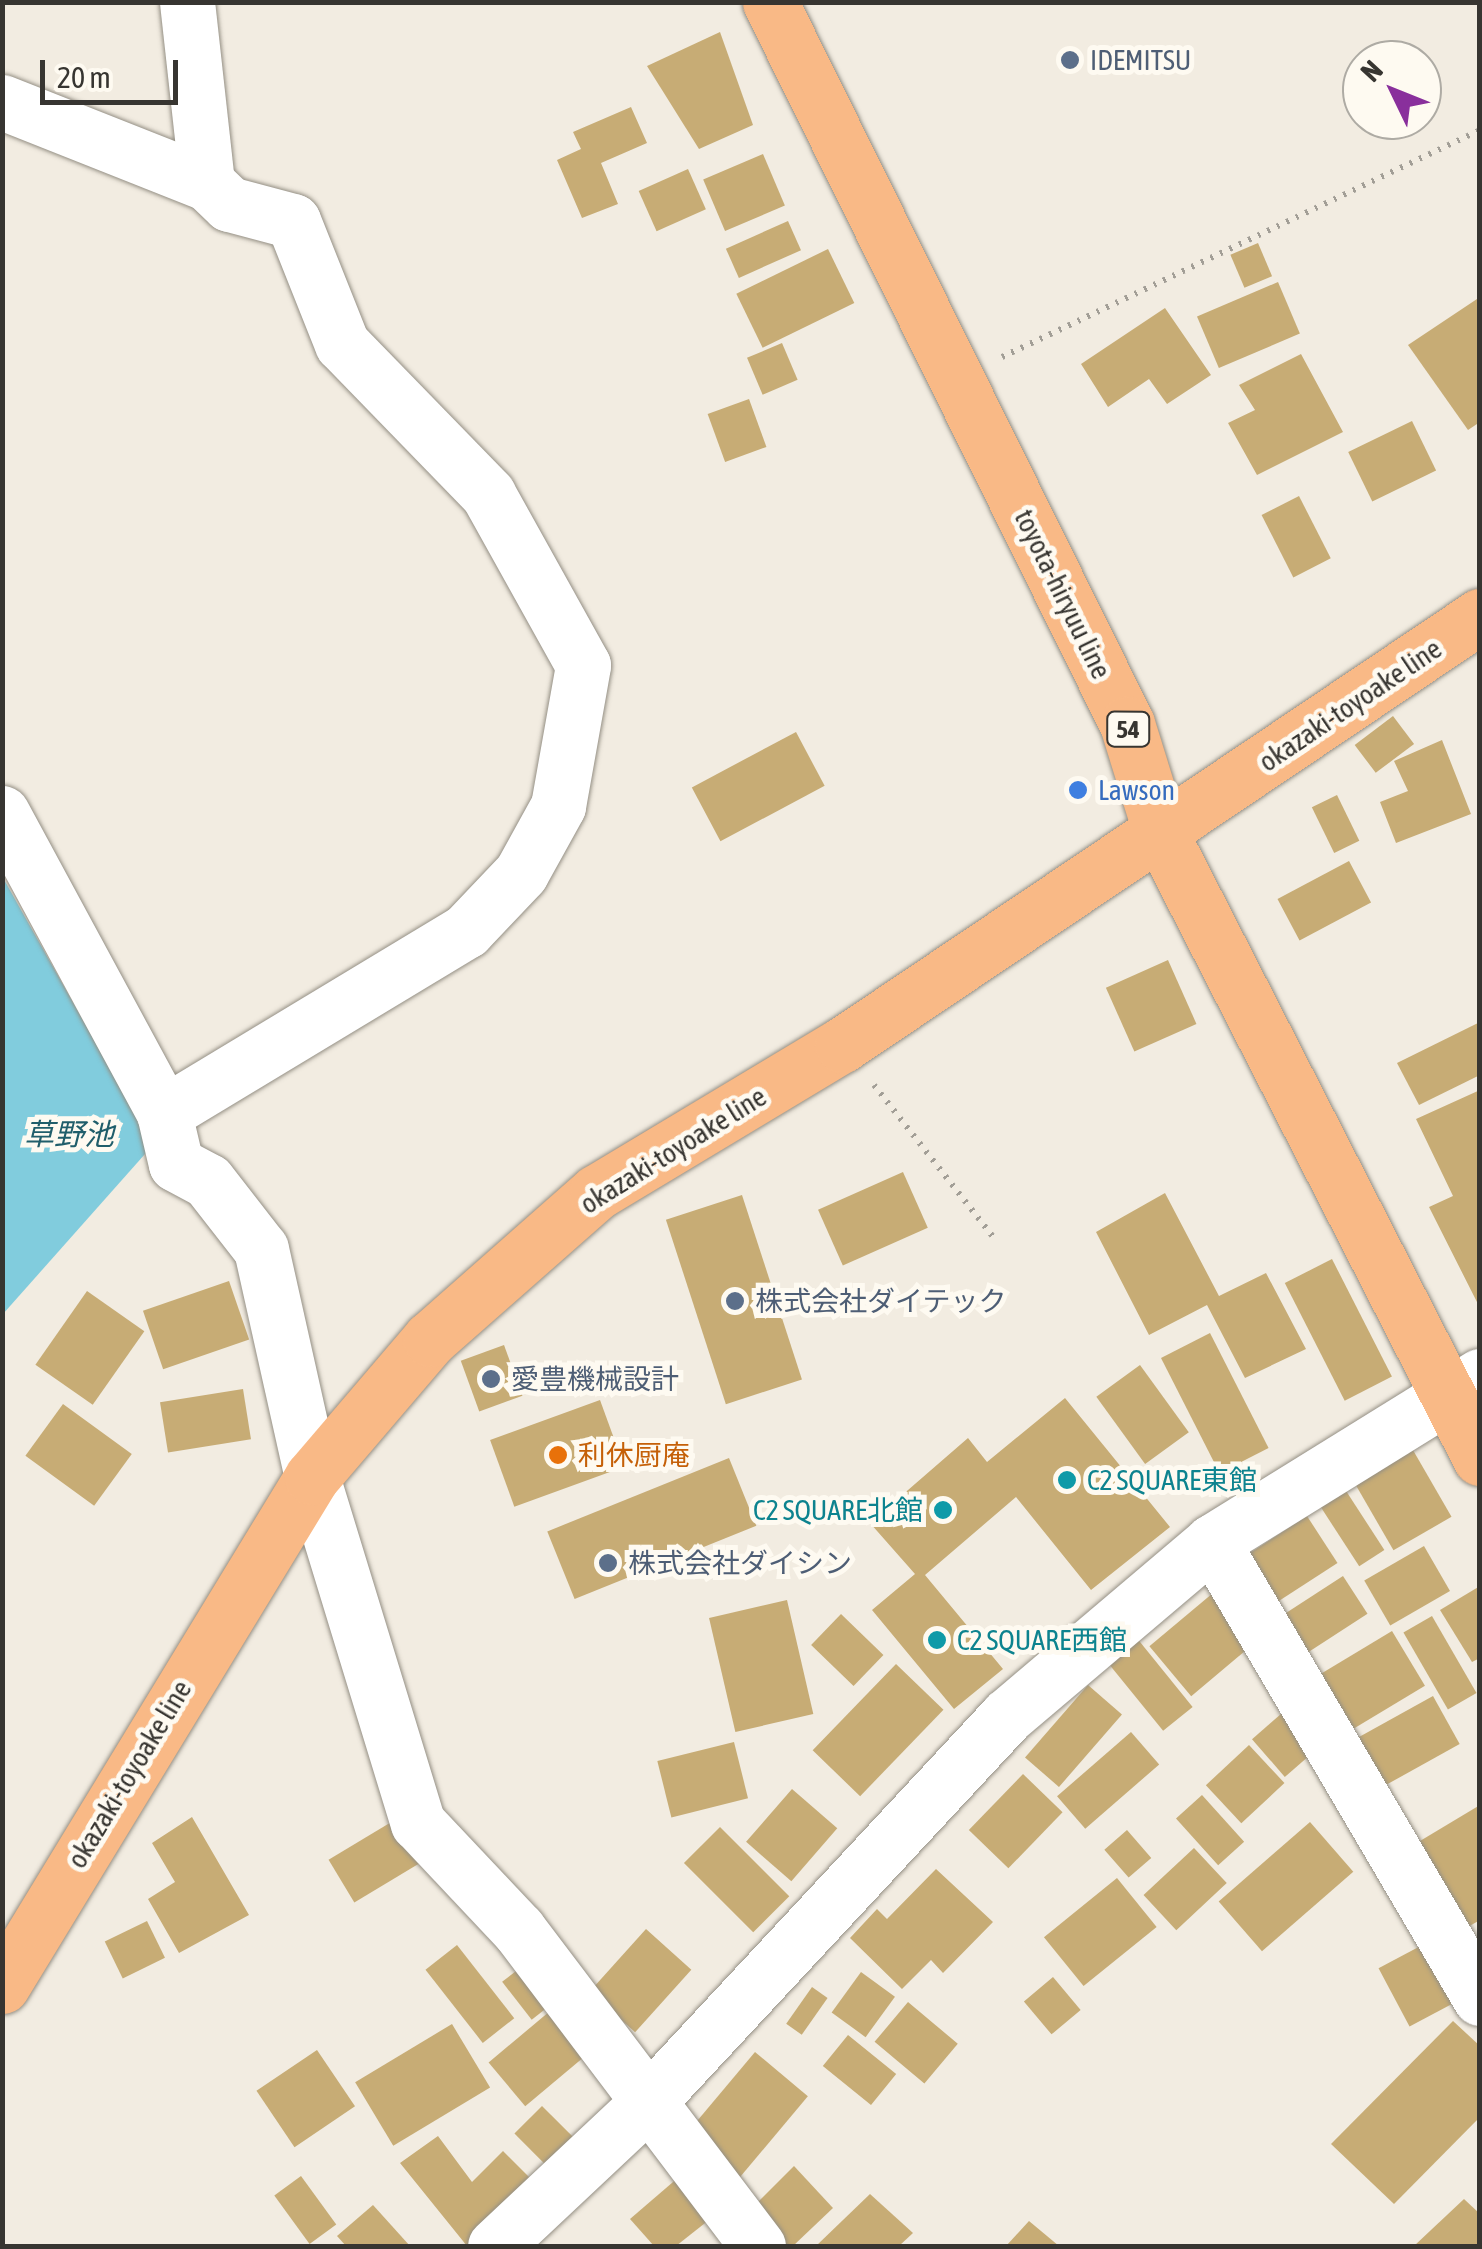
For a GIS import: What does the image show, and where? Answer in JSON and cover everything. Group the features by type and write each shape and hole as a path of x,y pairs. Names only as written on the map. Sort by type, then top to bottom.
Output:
{"main road":[{"name":"toyota-hiryuu line","path":"770,2 1126,724 1162,834 1466,1388 1480,1458"},
{"name":"okazaki-toyoake line","path":"2,1986 312,1476 430,1339 596,1192 842,1045 1162,834 1480,616"}],"street":[{"path":"188,2 207,183"},
{"path":"2,102 207,183 230,204 293,221 342,344 488,494 583,665 558,806 521,873 466,931 164,1113"},
{"path":"2,813 164,1113 176,1164 208,1181 262,1248 312,1476 418,1822 518,1929 646,2104 758,2246"},
{"path":"495,2246 646,2104 1007,1716 1212,1542 1466,1388"},
{"path":"1212,1542 1480,1998"}],"path":[{"path":"957,380 1480,130"},
{"path":"842,1045 994,1238"}],"water":[{"name":"草野池","path":"2,876 153,1145 3,1314 2,1314"}],"building":[{"path":"720,32 753,125 699,149 647,66"},
{"path":"631,107 647,143 601,163 618,204 582,218 557,160 581,149 573,132"},
{"path":"763,154 785,206 725,231 703,179"},
{"path":"688,169 706,209 657,231 639,191"},
{"path":"788,221 801,250 739,278 726,249"},
{"path":"1258,243 1272,276 1244,288 1230,255"},
{"path":"828,249 854,303 763,348 736,294"},
{"path":"1278,282 1300,334 1219,368 1197,316"},
{"path":"1480,297 1480,422 1468,430 1408,345"},
{"path":"1165,308 1211,375 1167,404 1149,379 1108,407 1081,364"},
{"path":"782,343 798,380 763,395 747,358"},
{"path":"1301,354 1343,432 1257,475 1228,423 1255,410 1239,385"},
{"path":"749,399 766,447 725,462 708,414"},
{"path":"1412,421 1436,470 1372,502 1348,452"},
{"path":"1299,496 1331,558 1293,577 1262,515"},
{"path":"1393,716 1414,744 1376,773 1355,745"},
{"path":"796,732 825,786 720,841 692,787"},
{"path":"1442,740 1471,814 1396,843 1380,802 1408,791 1394,761"},
{"path":"1337,795 1359,841 1334,853 1312,807"},
{"path":"1349,861 1371,902 1300,941 1277,899"},
{"path":"1168,960 1196,1024 1134,1052 1106,988"},
{"path":"1480,1022 1480,1075 1419,1105 1397,1063"},
{"path":"1480,1090 1480,1308 1429,1207 1453,1196 1416,1119"},
{"path":"903,1172 928,1228 843,1266 818,1210"},
{"path":"1165,1193 1219,1296 1266,1273 1306,1349 1245,1378 1207,1305 1149,1335 1096,1232"},
{"name":"株式会社ダイテック","path":"742,1195 802,1380 726,1404 666,1220"},
{"path":"1332,1259 1392,1377 1345,1401 1285,1283"},
{"path":"229,1281 249,1340 163,1369 143,1311"},
{"path":"87,1291 144,1331 93,1405 35,1365"},
{"path":"1210,1333 1269,1448 1220,1473 1161,1358"},
{"name":"愛豊機械設計","path":"504,1345 522,1396 479,1411 461,1361"},
{"path":"1140,1365 1189,1432 1145,1464 1096,1397"},
{"path":"243,1389 251,1439 168,1453 160,1402"},
{"path":"1065,1398 1170,1527 1091,1590 1016,1497 925,1575 1003,1669 954,1709 872,1610 915,1574 870,1523 968,1438 987,1462"},
{"name":"利休厨庵","path":"600,1400 624,1467 514,1507 490,1440"},
{"path":"63,1404 132,1454 94,1506 25,1456"},
{"path":"1406,1438 1452,1517 1393,1550 1348,1472"},
{"name":"株式会社ダイシン","path":"729,1458 756,1526 575,1599 547,1531"},
{"path":"1337,1477 1384,1550 1359,1566 1312,1493"},
{"path":"1307,1516 1337,1563 1275,1604 1244,1557"},
{"path":"1424,1546 1450,1591 1390,1626 1364,1580"},
{"path":"1343,1576 1368,1614 1301,1657 1277,1619"},
{"path":"1480,1586 1480,1658 1472,1662 1440,1610"},
{"path":"1213,1593 1255,1643 1191,1696 1149,1646"},
{"path":"787,1600 813,1714 735,1732 709,1618"},
{"path":"841,1614 883,1655 854,1686 811,1645"},
{"path":"1432,1616 1476,1693 1448,1710 1403,1632"},
{"path":"1392,1631 1425,1686 1344,1735 1311,1680"},
{"path":"1136,1637 1193,1707 1163,1731 1106,1661"},
{"path":"896,1664 943,1710 860,1796 813,1750"},
{"path":"1088,1685 1122,1715 1059,1787 1025,1757"},
{"path":"1433,1696 1460,1744 1373,1792 1346,1744"},
{"path":"1289,1707 1322,1745 1285,1777 1252,1739"},
{"path":"1131,1732 1159,1764 1085,1829 1057,1796"},
{"path":"734,1742 748,1798 671,1817 657,1761"},
{"path":"1249,1745 1284,1783 1241,1823 1206,1785"},
{"path":"1023,1774 1063,1812 1008,1868 969,1830"},
{"path":"792,1789 837,1828 791,1881 746,1842"},
{"path":"1202,1795 1244,1842 1218,1865 1176,1818"},
{"path":"1480,1805 1480,1920 1461,1931 1410,1847"},
{"path":"192,1817 249,1915 179,1953 148,1899 175,1882 152,1843"},
{"path":"398,1818 424,1861 354,1903 329,1860"},
{"path":"1310,1822 1353,1872 1262,1951 1219,1901"},
{"path":"720,1827 789,1896 753,1932 684,1863"},
{"path":"1127,1830 1151,1858 1129,1878 1104,1850"},
{"path":"1194,1848 1227,1883 1176,1930 1144,1895"},
{"path":"936,1869 993,1922 943,1973 931,1960 902,1989 850,1938 877,1909 887,1919"},
{"path":"1117,1878 1157,1927 1084,1986 1044,1937"},
{"path":"147,1921 165,1958 123,1978 105,1942"},
{"path":"646,1929 691,1970 635,2032 590,1991"},
{"path":"1428,1942 1459,2000 1410,2027 1379,1968"},
{"path":"457,1945 514,2018 483,2043 425,1970"},
{"path":"525,1964 555,2002 532,2020 502,1982"},
{"path":"861,1972 895,1997 866,2037 832,2012"},
{"path":"1053,1977 1081,2010 1052,2034 1024,2001"},
{"path":"812,1987 828,1998 802,2035 786,2024"},
{"path":"908,2002 958,2044 924,2084 875,2042"},
{"path":"556,2006 593,2050 525,2106 489,2063"},
{"path":"1453,2021 1480,2046 1480,2117 1394,2204 1331,2144"},
{"path":"452,2024 490,2087 393,2146 355,2082"},
{"path":"848,2035 896,2074 871,2105 823,2066"},
{"path":"317,2050 355,2106 295,2147 256,2091"},
{"path":"755,2052 808,2096 737,2181 684,2136"},
{"path":"542,2106 573,2137 546,2165 514,2134"},
{"path":"438,2136 472,2182 503,2151 534,2182 467,2246 400,2163"},
{"path":"794,2166 833,2208 793,2246 779,2246 746,2214"},
{"path":"301,2176 336,2225 310,2244 274,2195"},
{"path":"680,2176 714,2216 676,2246 654,2246 630,2219"},
{"path":"870,2194 913,2233 899,2246 816,2246"},
{"path":"1464,2199 1480,2214 1480,2246 1414,2246"},
{"path":"373,2205 410,2246 346,2246 337,2236"},
{"path":"1029,2221 1059,2246 1006,2246"}],"place":[{"name":"IDEMITSU","path":"1070,60"},
{"name":"Lawson","path":"1078,790"},
{"name":"株式会社ダイテック","path":"735,1301"},
{"name":"愛豊機械設計","path":"491,1379"},
{"name":"利休厨庵","path":"558,1455"},
{"name":"C2 SQUARE東館","path":"1067,1480"},
{"name":"C2 SQUARE北館","path":"943,1510"},
{"name":"株式会社ダイシン","path":"608,1563"},
{"name":"C2 SQUARE西館","path":"937,1640"}]}
